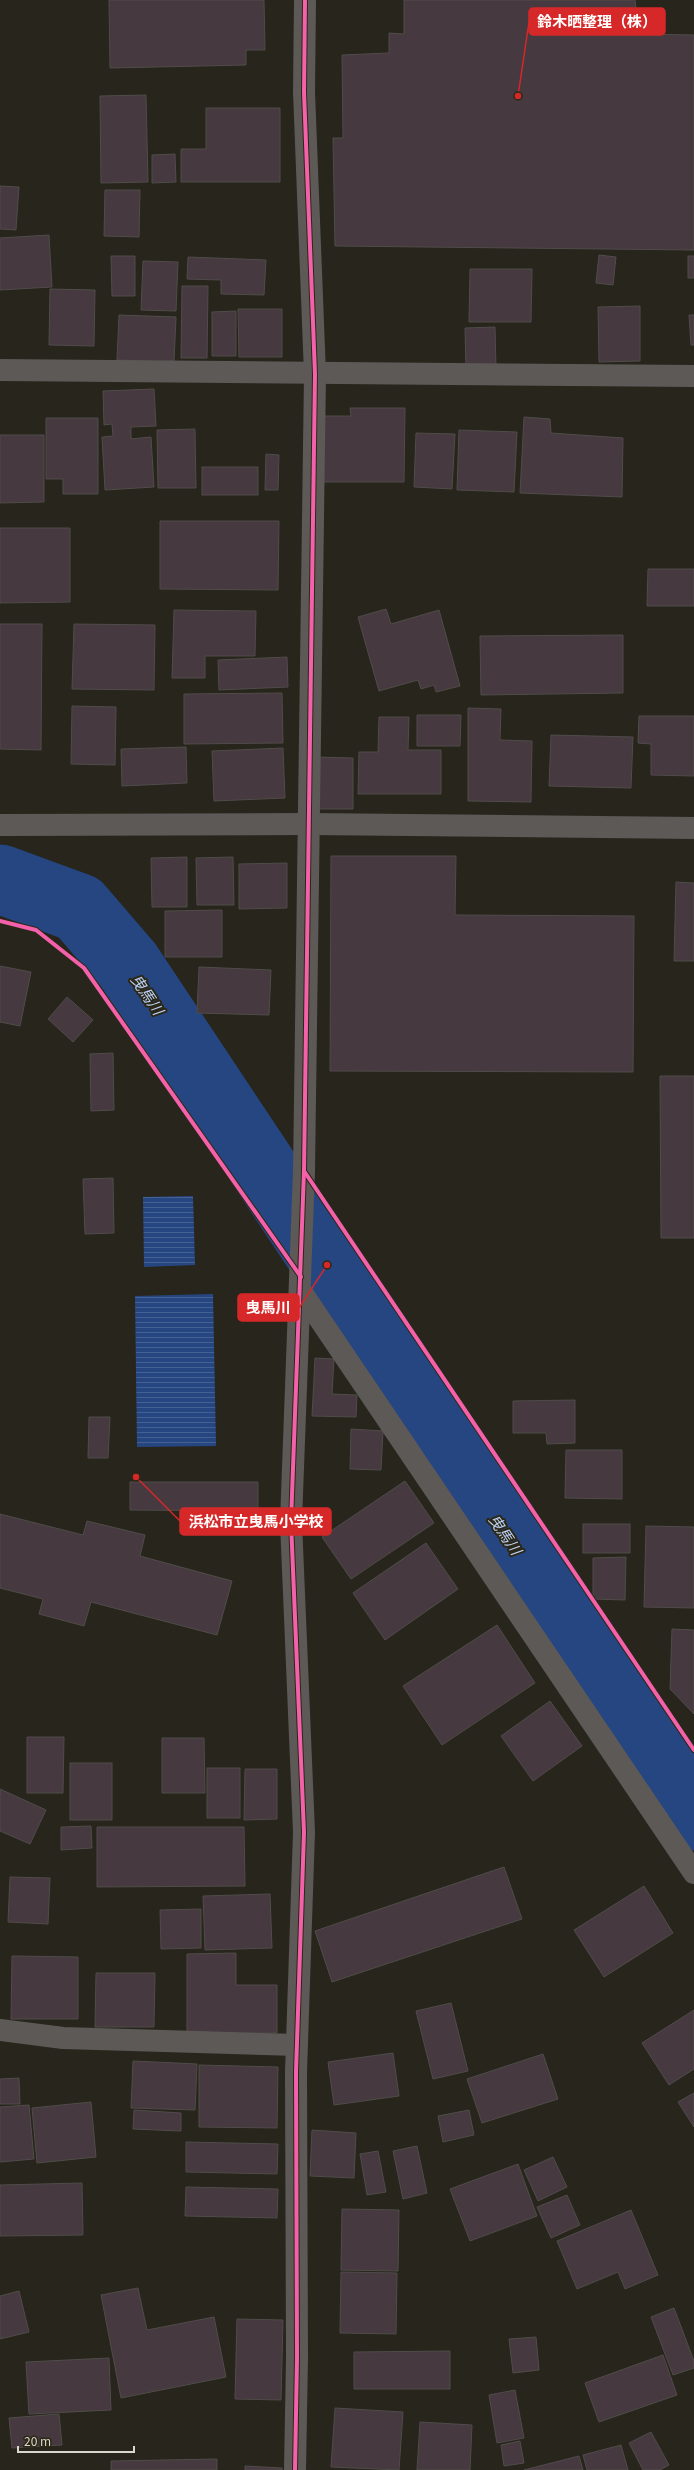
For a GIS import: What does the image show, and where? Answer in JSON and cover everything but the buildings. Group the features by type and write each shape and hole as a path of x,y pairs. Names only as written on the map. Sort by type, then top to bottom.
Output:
{"street":[{"path":"295,2470 296,2045 304,1832 291,1522 303,1174 315,374 304,92 304,0"},
{"path":"0,370 315,374 694,376"},
{"path":"0,825 309,824 694,828"},
{"path":"300,1282 694,1873"},
{"path":"0,2030 63,2038 296,2045"}],"water":[{"path":"193,1196 195,1265 144,1267 143,1197"},
{"path":"213,1294 216,1446 137,1447 135,1296"}],"waterway":[{"name":"曳馬川","path":"0,879 79,908 128,965 694,1816"}],"cycle path":[{"path":"295,2470 297,2358 296,2072 304,1832 291,1522 304,1171 315,374 304,92 305,0"},
{"path":"0,921 36,930 84,968 301,1277"},
{"path":"304,1171 694,1750"}],"place":[{"name":"鈴木晒整理（株）","path":"518,96"},
{"name":"曳馬川","path":"327,1265"},
{"name":"浜松市立曳馬小学校","path":"136,1477"}]}
